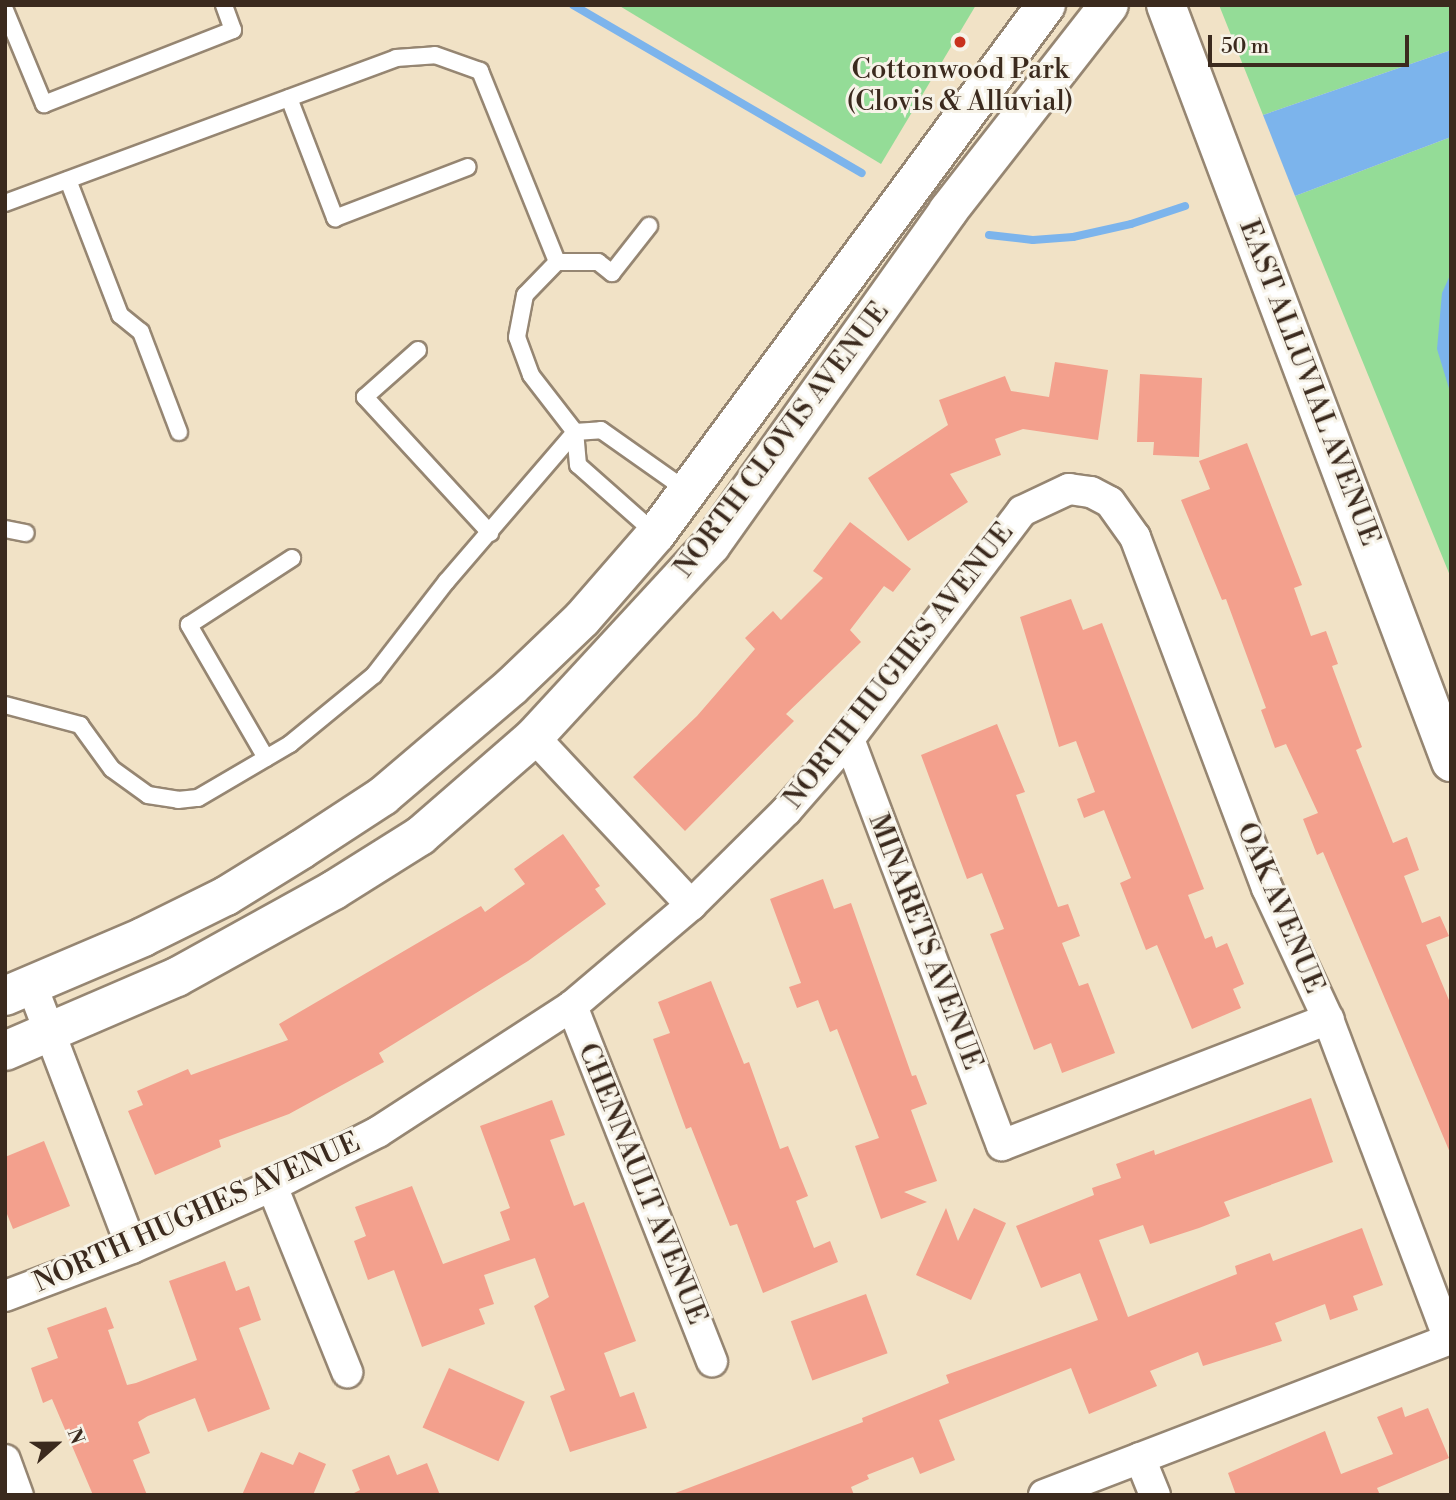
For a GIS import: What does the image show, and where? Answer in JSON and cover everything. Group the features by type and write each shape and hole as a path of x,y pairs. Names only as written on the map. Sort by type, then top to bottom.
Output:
{"main road":[{"name":"NORTH CLOVIS AVENUE","path":"19,991 226,896 383,796 452,741 540,660 656,534 689,492 1046,5"},
{"name":"NORTH CLOVIS AVENUE","path":"5,1051 50,1035 177,978 334,890 420,836 534,737 711,545 948,211 1109,5"},
{"name":"EAST ALLUVIAL AVENUE","path":"1166,5 1451,762"},
{"path":"534,737 571,670 685,539 693,508 689,492"}],"street":[{"name":"NORTH HUGHES AVENUE","path":"5,1296 132,1248 272,1186 378,1132 572,1006 691,905 786,811 849,740 1022,510 1069,489 1091,492"},
{"name":"OAK AVENUE","path":"1091,492 1110,502 1135,537 1267,887 1328,1019 1450,1339"},
{"path":"534,737 691,905"},
{"name":"MINARETS AVENUE","path":"849,740 1002,1145 1328,1019"},
{"path":"19,991 50,1035 132,1248"},
{"name":"CHENNAULT AVENUE","path":"572,1006 712,1361"},
{"path":"272,1186 347,1372"},
{"path":"1044,1495 1450,1339"},
{"path":"1140,1458 1154,1495"},
{"path":"5,1460 18,1495"}],"lane":[{"path":"5,10 44,104 233,30 224,5"},
{"path":"5,203 396,58 435,55 480,71 558,262"},
{"path":"289,98 335,218 468,167"},
{"path":"68,180 120,316 141,332 179,432"},
{"path":"649,226 612,272 598,262 558,262 525,295 517,337 531,375 575,432 579,465 656,534"},
{"path":"418,350 365,397 490,533"},
{"path":"5,705 80,725 112,769 148,795 198,798 290,744 374,675 575,432 601,430 689,492"},
{"path":"5,529 26,533"},
{"path":"266,758 188,625 292,558"}],"green space":[{"path":"618,5 976,5 881,164"},
{"path":"1219,5 1451,5 1451,50 1263,115"},
{"path":"1451,137 1451,578 1295,196"}],"water":[{"path":"1451,50 1451,137 1295,196 1263,115"},
{"path":"1451,273 1451,395 1437,349 1442,293"}],"building":[{"path":"1055,362 1108,370 1098,440 1023,429 995,439 1001,455 950,474 968,502 908,541 868,478 948,425 939,400 1005,376 1011,391 1049,397"},
{"path":"1140,374 1202,378 1199,457 1153,455 1154,442 1137,442"},
{"path":"1247,443 1302,585 1294,588 1311,636 1326,631 1338,664 1332,666 1362,747 1356,750 1393,843 1407,837 1419,870 1404,876 1422,923 1440,916 1449,936 1426,945 1451,1005 1451,1155 1323,852 1317,855 1303,819 1318,813 1286,744 1275,748 1261,710 1266,708 1226,599 1222,600 1181,500 1210,489 1199,461"},
{"path":"850,522 911,569 893,592 884,586 850,630 861,642 786,714 794,721 685,831 633,777 697,716 755,649 745,638 773,611 781,620 823,578 813,571"},
{"path":"1071,599 1083,630 1102,623 1204,889 1188,895 1205,939 1212,936 1216,948 1227,943 1244,984 1233,989 1241,1008 1192,1029 1157,945 1146,950 1120,883 1131,878 1104,810 1084,818 1077,799 1095,792 1076,741 1059,747 1020,617"},
{"path":"997,724 1025,792 1016,795 1058,907 1068,904 1080,936 1062,943 1079,986 1088,983 1115,1053 1062,1073 1051,1043 1034,1050 990,934 1004,929 982,873 967,879 921,755"},
{"path":"563,834 600,886 595,889 606,904 528,961 379,1053 384,1062 289,1114 219,1140 221,1147 155,1175 128,1111 143,1105 137,1091 188,1069 191,1075 288,1040 279,1024 481,906 485,912 525,884 514,869"},
{"path":"823,879 834,909 851,903 912,1076 916,1075 927,1104 911,1110 937,1181 904,1192 927,1202 881,1219 855,1146 879,1138 837,1029 830,1032 818,1000 797,1008 789,987 801,983 770,899"},
{"path":"711,981 744,1064 749,1062 780,1149 788,1146 808,1196 796,1201 814,1248 830,1241 838,1262 763,1293 737,1224 730,1226 691,1127 686,1129 653,1039 670,1033 658,1002"},
{"path":"1311,1098 1333,1162 1224,1202 1230,1216 1199,1228 1150,1244 1143,1225 1099,1240 1128,1317 1237,1274 1235,1266 1270,1253 1273,1261 1362,1228 1383,1285 1353,1296 1358,1310 1330,1320 1325,1304 1275,1323 1282,1341 1203,1366 1198,1352 1150,1371 1157,1386 1089,1414 1071,1368 939,1420 955,1460 920,1474 913,1457 867,1475 869,1479 851,1487 854,1495 670,1495 863,1422 862,1418 949,1383 946,1375 1098,1320 1080,1273 1041,1288 1016,1226 1094,1195 1092,1188 1121,1178 1116,1164 1154,1150 1155,1155"},
{"path":"552,1100 565,1135 550,1140 574,1206 584,1202 636,1341 604,1353 620,1397 634,1392 647,1428 570,1452 550,1396 565,1390 534,1306 549,1297 535,1258 484,1275 494,1304 479,1309 485,1324 422,1347 394,1270 368,1280 354,1241 366,1236 355,1207 412,1186 443,1264 510,1240 500,1212 510,1208 480,1126"},
{"path":"44,1141 70,1206 13,1229 5,1209 5,1157"},
{"path":"946,1208 958,1241 974,1208 1006,1223 971,1300 916,1275"},
{"path":"225,1261 236,1291 249,1286 261,1320 239,1328 270,1409 208,1432 195,1398 148,1416 138,1422 150,1453 133,1460 147,1495 93,1495 52,1399 43,1403 31,1368 58,1358 47,1328 106,1307 114,1328 108,1330 127,1385 136,1383 197,1360 169,1281"},
{"path":"866,1294 888,1353 812,1381 791,1321"},
{"path":"449,1368 525,1402 498,1461 423,1427"},
{"path":"1402,1407 1405,1417 1428,1408 1449,1458 1377,1488 1380,1495 1236,1495 1228,1473 1325,1431 1341,1474 1393,1454 1377,1417"},
{"path":"261,1452 293,1465 299,1452 326,1464 313,1495 242,1495"},
{"path":"389,1455 397,1475 427,1463 440,1495 350,1495 360,1490 352,1470"}],"waterway":[{"path":"573,5 862,173"},
{"path":"989,235 1033,240 1073,237 1131,224 1185,206"}],"place":[{"name":"Cottonwood Park (Clovis & Alluvial)","path":"960,42"}]}
